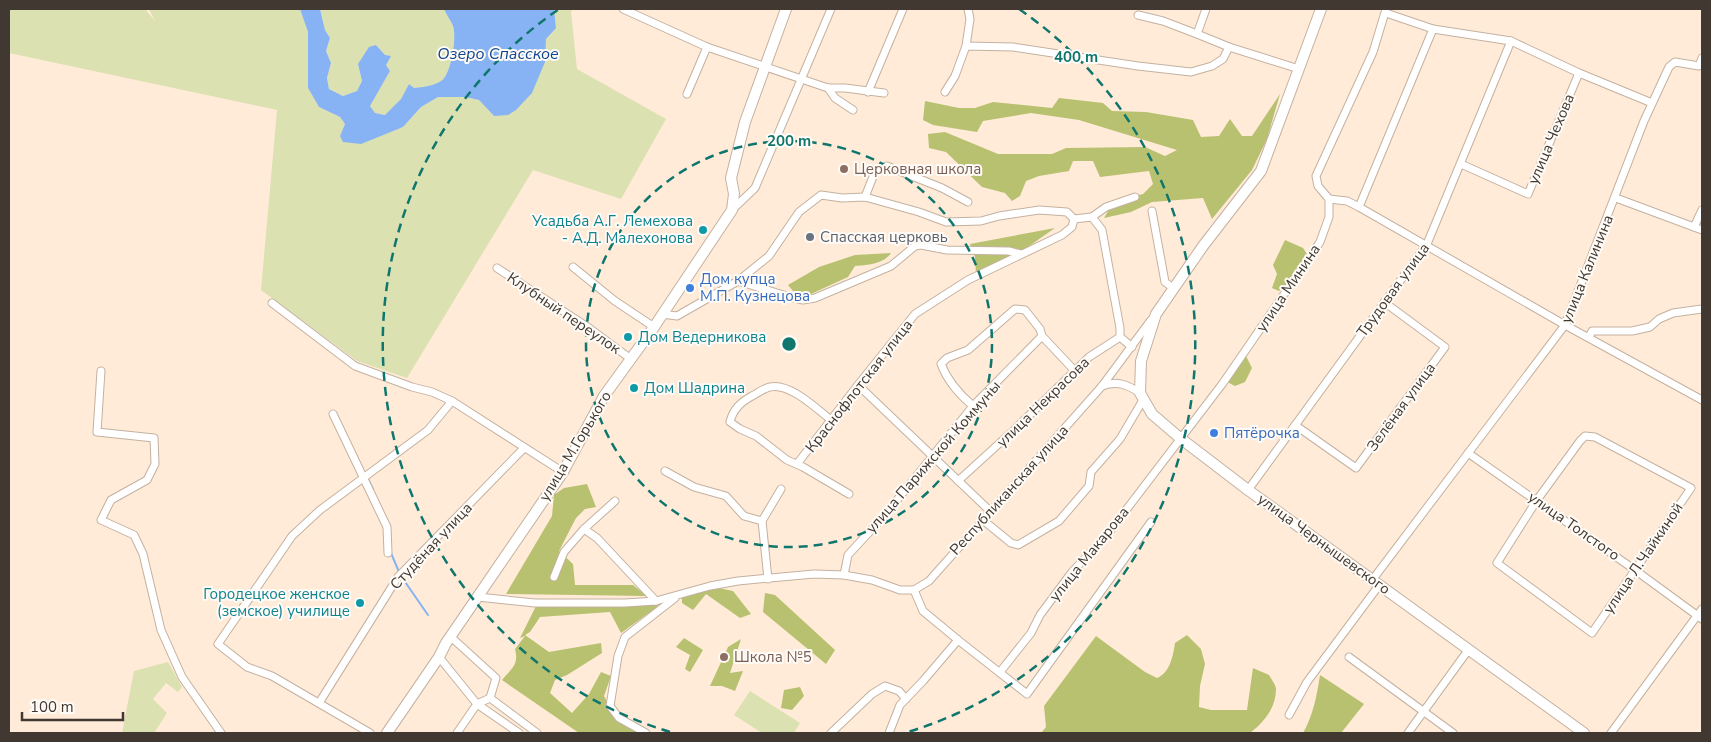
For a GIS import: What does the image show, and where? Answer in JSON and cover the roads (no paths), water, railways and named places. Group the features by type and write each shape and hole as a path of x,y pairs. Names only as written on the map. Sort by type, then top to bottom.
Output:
{"street":[{"path":"623,9 707,46 828,88 845,88 884,93"},
{"path":"732,210 734,194 731,178 745,122 786,9"},
{"path":"732,210 755,188 831,9"},
{"path":"868,92 902,9"},
{"path":"945,92 955,76 966,46 970,19 968,9"},
{"path":"1197,34 1206,9"},
{"path":"983,520 1011,543 1018,545 1059,521 1089,486 1091,472 1120,439 1141,397 1141,361 1156,314 1203,246 1261,171 1321,9"},
{"path":"1652,103 1510,41 1433,29 1386,11 1372,52 1316,176 1318,186 1329,199 1347,201 1360,207 1565,325 1702,400"},
{"path":"1138,15 1197,34 1229,48 1299,69"},
{"path":"1360,207 1433,29"},
{"name":"Трудовая улица","path":"1248,490 1427,244 1510,41"},
{"path":"687,94 707,46"},
{"path":"966,46 1013,47 1191,72 1212,66 1223,59 1229,48"},
{"name":"улица Калинина","path":"1289,715 1307,682 1376,582 1468,454 1565,325 1652,103 1669,68 1675,62 1700,66 1702,58"},
{"name":"улица Чехова","path":"1461,164 1528,194 1579,72"},
{"path":"828,88 835,98 853,110"},
{"path":"865,197 876,169 887,166 942,188 968,202"},
{"path":"662,314 677,316 738,281 769,256 799,212 821,195 842,198 865,197 919,212 946,222 981,221 999,216 1039,210 1067,212 1074,219 1092,217 1106,207 1135,197"},
{"path":"1616,198 1702,230"},
{"name":"улица Минина","path":"1180,438 1222,383 1320,242 1329,218 1329,199"},
{"name":"улица М.Горького","path":"387,733 563,472 604,396 654,327 732,210"},
{"path":"1694,227 1702,210"},
{"path":"1152,211 1166,282 1173,288"},
{"path":"1092,217 1102,230 1120,337 1132,347"},
{"name":"Краснофлотская улица","path":"797,464 916,314 968,280 1062,235 1072,227 1074,219"},
{"path":"738,281 803,300 815,298 891,266 915,246 921,245 948,250 1009,251 1021,254"},
{"path":"573,267 615,301 654,327"},
{"name":"Клубный переулок","path":"497,268 631,358"},
{"name":"Зелёная улица","path":"1295,425 1356,468 1445,347 1384,302"},
{"path":"272,303 355,366 412,387 432,392 452,401 563,472"},
{"path":"973,406 958,393 945,374 941,364 943,360 968,350 1015,309 1024,310 1040,329 1042,336 1074,370"},
{"path":"1589,337 1592,331 1632,332 1650,327 1659,319 1672,313 1702,309"},
{"name":"Республиканская улица","path":"914,590 929,581 1102,386 1156,314"},
{"name":"улица Парижской Коммуны","path":"844,575 848,555 885,515 973,406 1042,336"},
{"name":"улица Некрасова","path":"958,481 1014,430 1088,357 1120,337"},
{"path":"101,371 97,432 154,438 155,464 147,480 112,500 101,520 134,535 143,554 160,630 182,677 221,733"},
{"path":"1102,386 1118,383 1129,386 1141,397"},
{"path":"858,385 990,512"},
{"path":"831,420 801,397 785,388 771,386 746,399 732,412 730,422 756,436 787,460 849,494"},
{"name":"улица Чернышевского","path":"1141,397 1152,414 1248,490 1584,733"},
{"path":"370,733 272,676 247,667 218,644 292,536 320,510 428,430 452,401"},
{"path":"333,414 387,528 388,553"},
{"name":"улица Л.Чайкиной","path":"1585,436 1595,437 1691,488 1635,570 1592,633 1497,563 1537,500 1585,436"},
{"name":"улица Макарова","path":"1151,522 1027,694 1000,672 1031,633 1040,615 1072,572 1107,535 1180,438"},
{"name":"Студёная улица","path":"319,703 398,577 524,448"},
{"name":"улица Толстого","path":"1468,454 1537,500 1700,617"},
{"path":"665,471 694,486 726,496 744,516 762,521"},
{"path":"768,579 762,521 781,489"},
{"path":"554,577 564,552 584,529 615,501"},
{"path":"584,529 597,538 656,601"},
{"path":"478,597 536,603 625,603 656,601 710,586 814,574 844,575 872,580 900,590 914,590 923,611 1000,672"},
{"path":"646,733 619,718 610,706 618,656 625,637 678,596"},
{"path":"1611,733 1700,617 1702,609"},
{"path":"451,637 496,678 490,698 477,704 457,733"},
{"path":"889,733 900,705 958,640"},
{"path":"1408,733 1469,649"},
{"path":"1349,657 1453,733"},
{"path":"438,658 477,704 517,733"},
{"path":"831,733 872,694 884,686 899,691 906,699"},
{"path":"490,698 537,733"}],"water":[{"name":"Озеро Спасское","path":"300,9 320,9 325,30 330,38 326,51 331,63 327,78 329,89 343,96 357,91 362,81 358,64 369,47 376,45 385,55 391,56 386,65 390,71 370,106 375,113 385,115 401,99 409,84 414,88 424,87 438,83 445,77 452,55 454,31 444,9 554,9 556,28 546,39 545,62 532,93 516,110 508,115 494,116 479,100 465,97 438,97 421,107 403,127 361,144 343,142 340,136 345,124 340,117 319,107 308,88 308,32"}],"waterway":[{"path":"368,479 373,489"},
{"path":"391,553 399,572"},
{"path":"401,576 428,615"}],"place":[{"name":"Церковная школа","path":"844,169"},
{"name":"Усадьба А.Г. Лемехова - А.Д. Малехонова","path":"703,230"},
{"name":"Спасская церковь","path":"810,237"},
{"name":"Дом купца М.П. Кузнецова","path":"690,288"},
{"name":"Дом Ведерникова","path":"628,337"},
{"name":"Дом Шадрина","path":"634,388"},
{"name":"Пятёрочка","path":"1214,433"},
{"name":"Городецкое женское (земское) училище","path":"360,603"},
{"name":"Школа №5","path":"724,657"}]}
